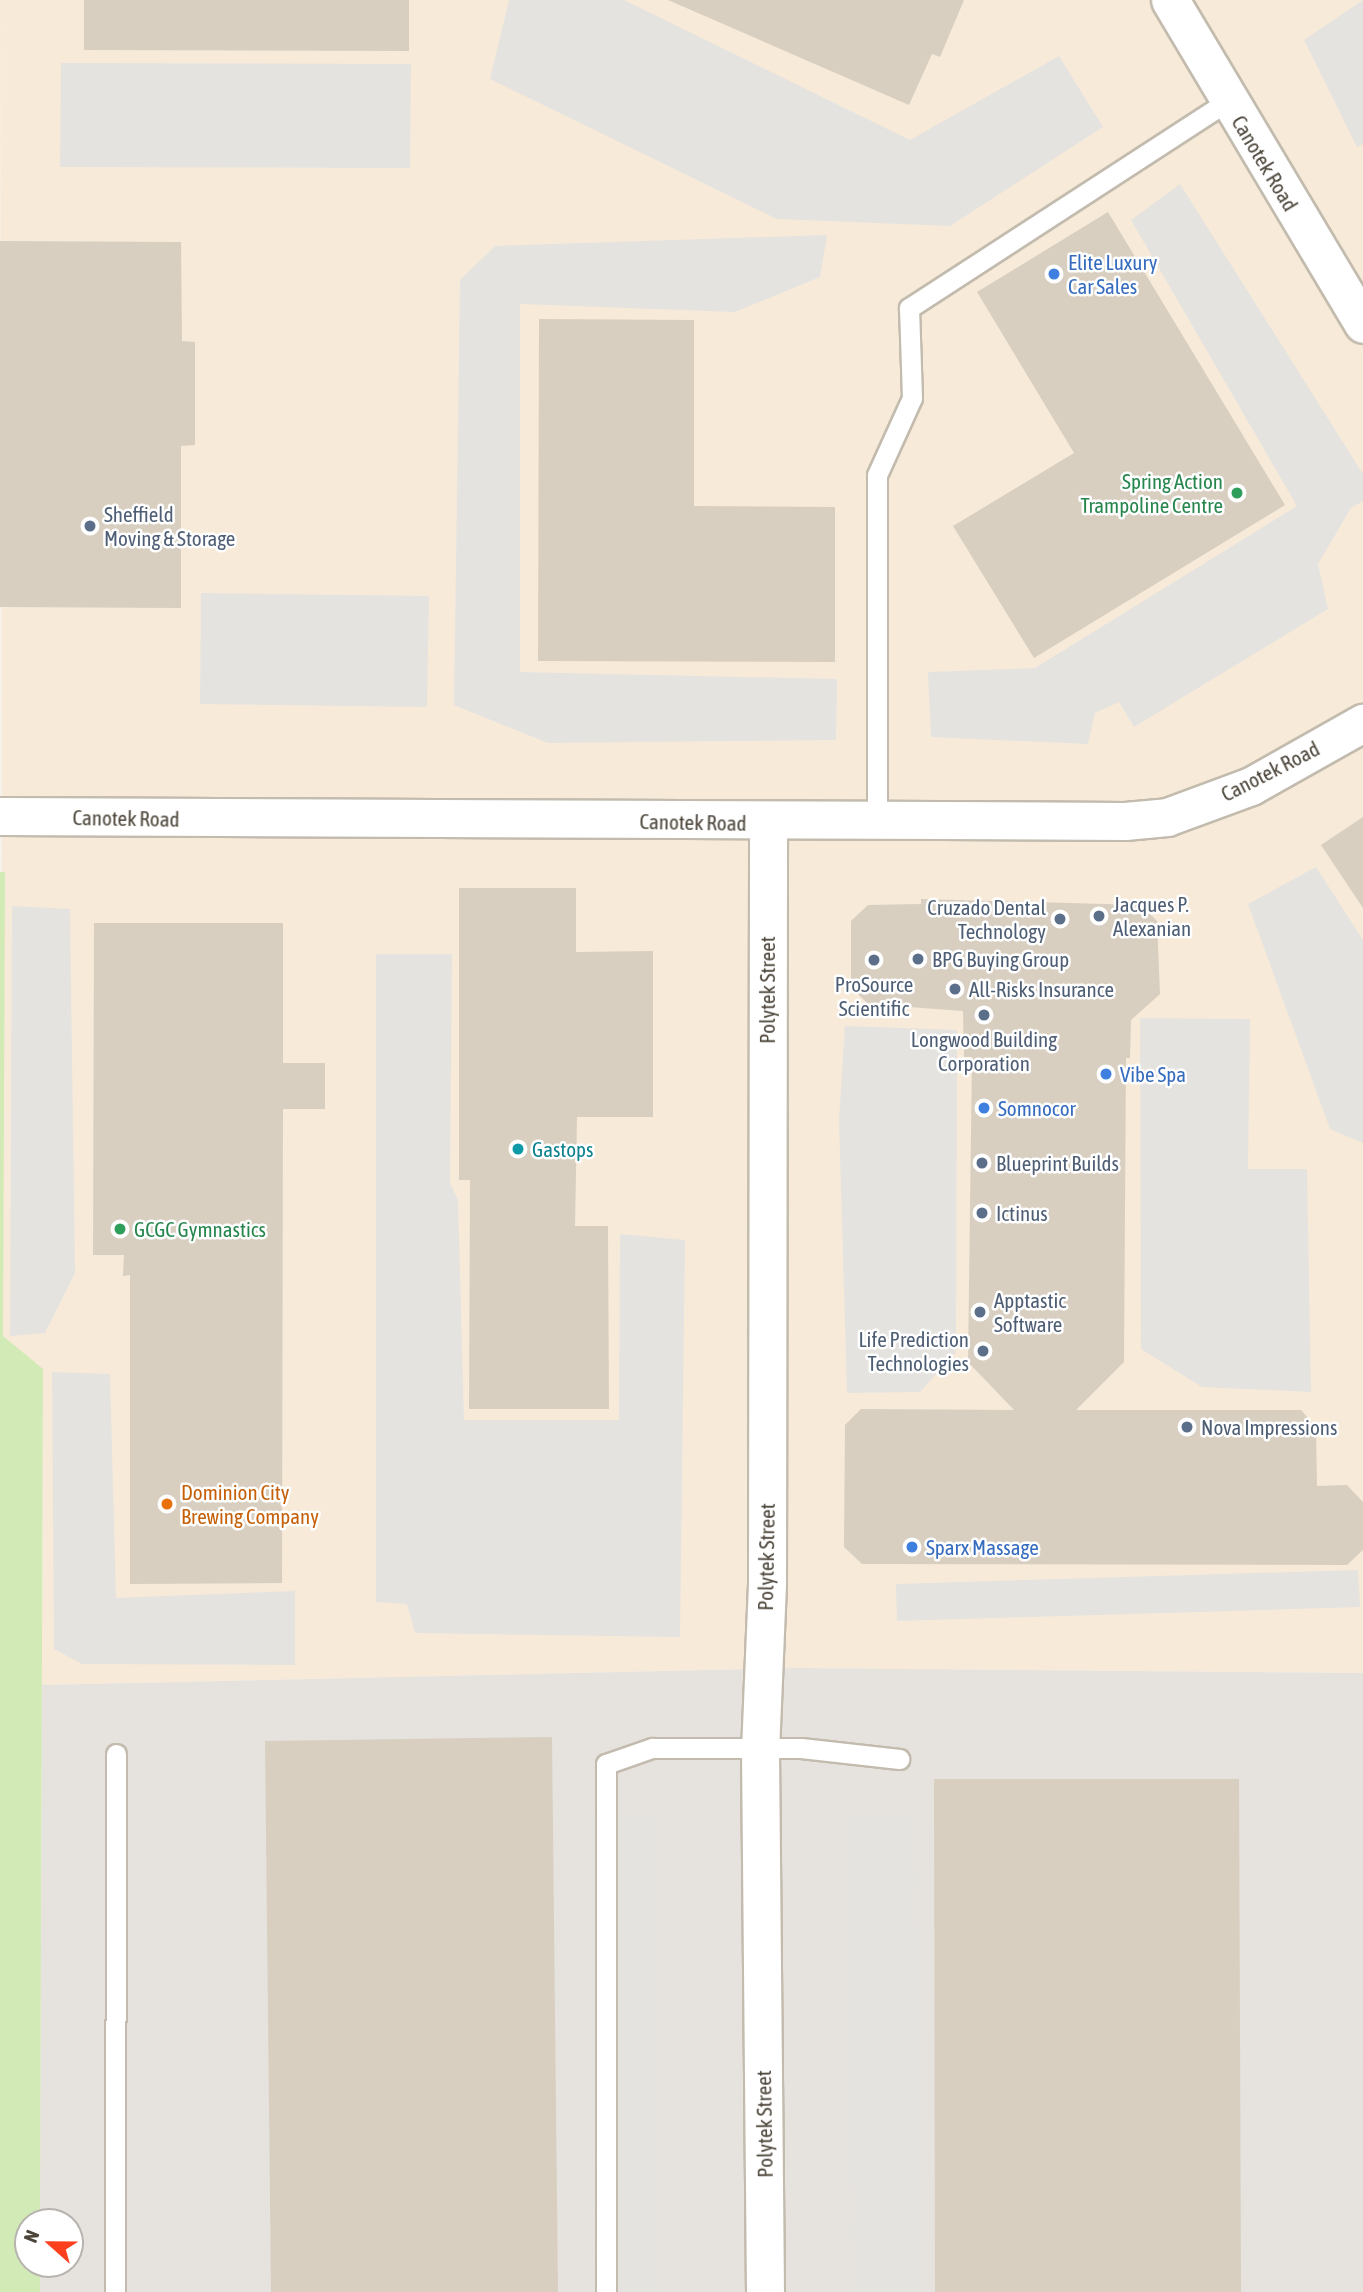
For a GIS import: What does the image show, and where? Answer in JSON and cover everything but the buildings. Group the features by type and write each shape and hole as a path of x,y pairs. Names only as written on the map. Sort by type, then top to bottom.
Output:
{"street":[{"name":"Canotek Road","path":"1170,0 1228,102 1363,324"},
{"name":"Canotek Road","path":"0,816 768,823 877,818 1167,817 1251,786 1363,723"},
{"name":"Polytek Street","path":"765,2292 760,1751 767,1582 768,823"}],"lane":[{"path":"877,818 877,475 912,398 909,308 1228,102"},
{"path":"606,2292 606,1764 652,1748 760,1751 801,1748 899,1759"},
{"path":"115,2292 116,1755"}],"shaded area":[{"path":"0,0 1363,0 1363,1673 795,1668 42,1685 43,1370 3,1336"},
{"path":"509,0 624,0 910,140 1059,56 1103,127 950,226 777,219 490,79"},
{"path":"1363,0 1363,144 1357,147 1304,40"},
{"path":"61,63 411,64 410,168 60,167"},
{"path":"1180,184 1363,474 1363,501 1351,508 1318,564 1328,609 1134,727 1119,702 1095,713 1088,744 931,737 928,672 1035,668 1297,506 1131,220"},
{"path":"827,235 820,277 735,312 520,304 520,672 837,679 836,740 548,743 454,705 460,280 495,246"},
{"path":"201,593 429,596 427,707 200,704"},
{"path":"1316,867 1363,940 1363,1143 1330,1129 1248,904"},
{"path":"12,906 70,909 75,1273 45,1333 10,1336"},
{"path":"376,954 452,954 450,1183 458,1200 464,1420 619,1420 620,1234 685,1240 680,1637 415,1633 407,1604 376,1602"},
{"path":"1140,1018 1250,1019 1248,1169 1307,1169 1311,1392 1202,1387 1141,1349"},
{"path":"845,1026 957,1030 956,1352 920,1392 847,1393 839,1120"},
{"path":"52,1372 110,1374 116,1598 295,1591 295,1665 82,1664 54,1649"},
{"path":"1358,1570 1360,1607 897,1621 896,1584"},
{"path":"795,1668 1363,1673 1363,2292 40,2292 40,2278 84,2278 84,2208 40,2208 42,1685"},
{"path":"657,1814 659,2292 593,2292 591,1815"},
{"path":"849,1816 916,1816 919,2292 852,2292"}],"green space":[{"path":"0,872 5,872 3,1336 43,1369 40,2208 14,2208 14,2278 40,2278 40,2292 0,2292"}],"place":[{"name":"Elite Luxury Car Sales","path":"1054,274"},
{"name":"Spring Action Trampoline Centre","path":"1237,493"},
{"name":"Sheffield Moving & Storage","path":"90,526"},
{"name":"Jacques P. Alexanian","path":"1099,916"},
{"name":"Cruzado Dental Technology","path":"1060,919"},
{"name":"BPG Buying Group","path":"918,959"},
{"name":"ProSource Scientific","path":"874,960"},
{"name":"All-Risks Insurance","path":"955,989"},
{"name":"Longwood Building Corporation","path":"984,1015"},
{"name":"Vibe Spa","path":"1106,1074"},
{"name":"Somnocor","path":"984,1108"},
{"name":"Gastops","path":"518,1149"},
{"name":"Blueprint Builds","path":"982,1163"},
{"name":"Ictinus","path":"982,1213"},
{"name":"GCGC Gymnastics","path":"120,1229"},
{"name":"Apptastic Software","path":"980,1312"},
{"name":"Life Prediction Technologies","path":"983,1351"},
{"name":"Nova Impressions","path":"1187,1427"},
{"name":"Dominion City Brewing Company","path":"167,1504"},
{"name":"Sparx Massage","path":"912,1547"}]}
